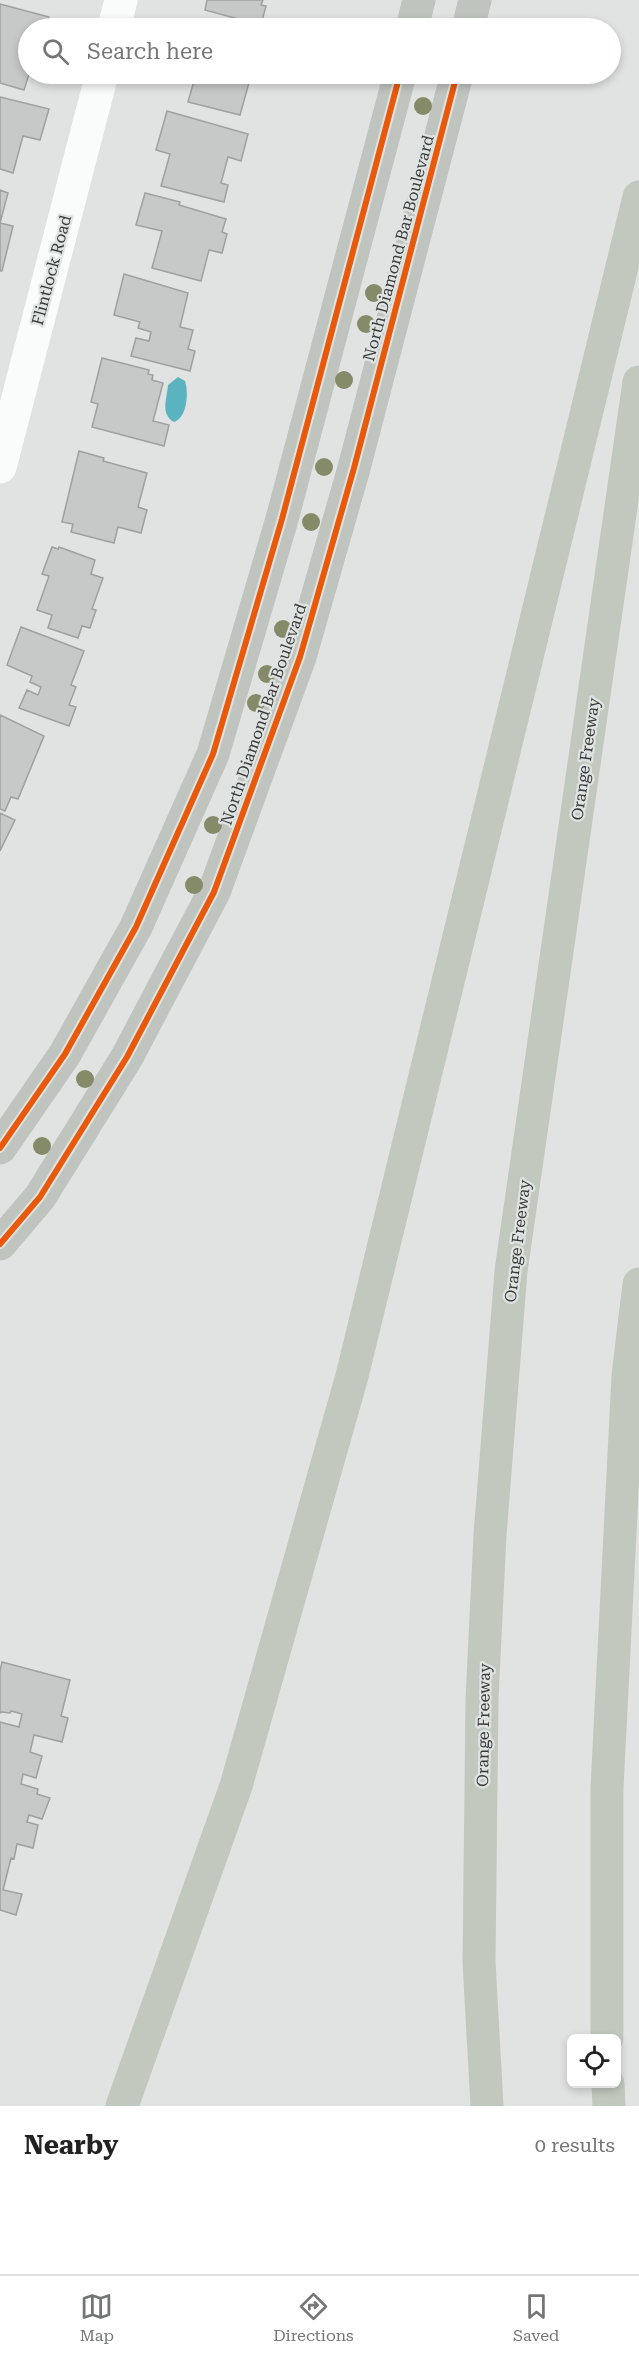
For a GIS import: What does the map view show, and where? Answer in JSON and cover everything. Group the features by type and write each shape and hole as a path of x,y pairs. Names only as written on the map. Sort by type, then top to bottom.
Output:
{"highway":[{"path":"122,2106 236,1786 352,1376 639,197"},
{"name":"Orange Freeway","path":"487,2106 479,1962 482,1699 490,1535 511,1271 639,382"},
{"path":"607,2034 607,1788 628,1376 639,1284"},
{"path":"628,1376 639,1516"},
{"path":"608,2088 609,2106"}],"main road":[{"path":"414,18 419,0"},
{"path":"470,18 475,0"},
{"path":"0,1148 64,1054 136,927 213,754 282,519 397,84"},
{"name":"North Diamond Bar Boulevard","path":"0,1245 40,1197 127,1057 214,892 300,657 354,468 454,84"}],"street":[{"path":"116,18 121,0"},
{"name":"Flintlock Road","path":"0,467 99,84"}],"water":[{"path":"178,377 185,381 187,398 182,416 174,422 167,415 166,401 168,385"}],"building":[{"path":"207,0 263,0 261,5 266,6 263,18 235,18 205,10"},
{"path":"0,4 49,17 18,18 18,84 26,84 24,90 0,83"},
{"path":"193,84 249,84 240,115 188,102"},
{"path":"0,97 49,109 40,140 23,136 13,173 0,169"},
{"path":"167,111 248,134 241,161 228,157 221,183 228,185 224,202 161,186 170,154 156,150"},
{"path":"0,190 8,193 0,223"},
{"path":"145,193 180,202 179,205 226,219 222,232 227,234 222,253 209,250 201,281 152,268 162,231 136,225"},
{"path":"0,223 13,226 2,271 0,271"},
{"path":"124,274 188,293 180,327 193,330 188,349 195,351 190,371 131,356 136,338 149,341 151,332 138,328 140,322 114,315"},
{"path":"102,358 149,370 148,374 153,375 152,380 163,383 153,421 169,425 164,446 92,427 98,404 91,402"},
{"path":"79,451 104,458 103,461 147,473 138,507 147,510 141,533 118,527 114,543 71,532 73,524 62,522"},
{"path":"52,547 58,549 59,547 95,560 91,574 103,578 92,609 96,610 90,628 82,626 78,638 48,628 52,615 37,610 49,576 42,574"},
{"path":"21,627 84,651 71,685 76,687 69,705 76,707 69,726 19,708 27,690 38,695 41,687 30,682 32,676 7,665"},
{"path":"0,715 44,736 18,799 11,797 5,811 0,809"},
{"path":"0,813 15,820 0,851"},
{"path":"2,1662 70,1680 61,1716 68,1718 62,1742 34,1735 30,1752 42,1756 36,1778 23,1774 21,1784 38,1789 37,1794 50,1798 42,1819 29,1815 27,1822 38,1825 33,1848 17,1844 14,1859 11,1858 3,1890 22,1894 16,1915 0,1910 0,1722 19,1727 22,1714 11,1711 0,1713"}],"cycle path":[{"path":"0,1148 65,1054 136,927 213,754 282,519 397,84"},
{"path":"0,1244 40,1197 127,1057 214,892 300,657 354,468 454,84"}]}
